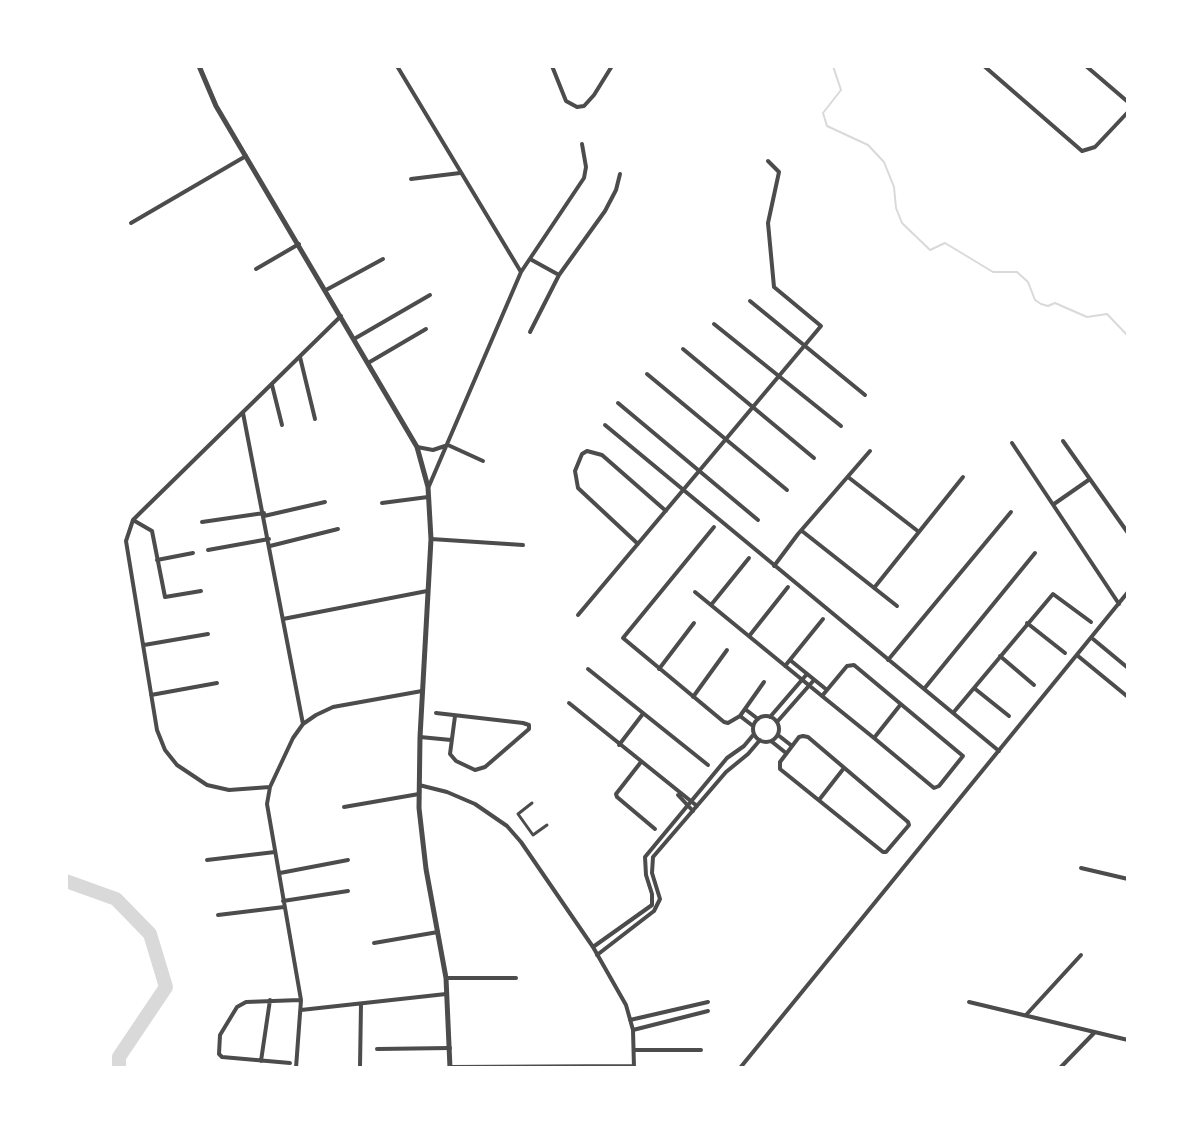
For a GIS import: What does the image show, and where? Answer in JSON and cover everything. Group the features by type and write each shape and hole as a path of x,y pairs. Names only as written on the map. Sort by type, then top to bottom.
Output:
{"street":[{"path":"199,66 216,106 417,447 428,487 431,539 422,691 420,737 419,785 419,794 426,869 446,978 450,1068 634,1067 633,1030 626,1005 593,947 514,832 475,804 419,785"},
{"path":"397,66 521,272"},
{"path":"552,66 566,101 577,107 584,106 594,95 612,66"},
{"path":"984,66 1064,138 1085,151 1095,147 1128,112"},
{"path":"1086,66 1128,102"},
{"path":"1095,74 1102,66"},
{"path":"428,487 521,272 584,178 582,144"},
{"path":"131,223 246,156"},
{"path":"578,615 821,326 774,287 768,223 779,172 768,161"},
{"path":"411,179 460,173"},
{"path":"530,332 559,275 605,211 620,174"},
{"path":"256,269 299,244"},
{"path":"326,290 383,259"},
{"path":"529,259 559,275"},
{"path":"354,339 430,295"},
{"path":"750,301 865,395"},
{"path":"270,787 229,790 207,785 177,765 165,750 157,730 126,541 133,520 341,316"},
{"path":"714,324 841,426"},
{"path":"368,363 426,329"},
{"path":"683,349 814,458"},
{"path":"300,357 315,419"},
{"path":"647,374 787,490"},
{"path":"272,384 282,425"},
{"path":"618,403 758,520"},
{"path":"243,413 303,724"},
{"path":"605,425 999,751"},
{"path":"1063,441 1128,533"},
{"path":"1012,443 1119,604"},
{"path":"417,447 433,450 448,445 483,461"},
{"path":"638,544 578,488 575,471 582,454 587,451 602,455 666,511"},
{"path":"774,566 870,451"},
{"path":"848,477 919,532"},
{"path":"874,588 963,477"},
{"path":"1054,504 1090,479"},
{"path":"382,503 430,497"},
{"path":"202,522 325,502"},
{"path":"888,660 1011,512"},
{"path":"133,520 152,531 165,597 201,591"},
{"path":"714,527 623,638 724,722 740,716 764,682"},
{"path":"270,546 338,529"},
{"path":"802,531 897,606"},
{"path":"208,550 269,539"},
{"path":"431,539 523,545"},
{"path":"157,560 193,553"},
{"path":"924,689 1035,553"},
{"path":"711,605 749,558"},
{"path":"749,636 788,587"},
{"path":"283,619 427,591"},
{"path":"695,592 934,788 963,756 854,665 847,666 822,696"},
{"path":"740,1068 1128,592"},
{"path":"953,713 1053,594 1091,622"},
{"path":"785,666 823,619"},
{"path":"659,669 694,623"},
{"path":"1027,623 1065,653"},
{"path":"143,645 208,634"},
{"path":"1093,638 1128,668"},
{"path":"693,697 727,650"},
{"path":"1000,656 1034,685"},
{"path":"1078,656 1128,697"},
{"path":"790,660 827,690"},
{"path":"588,669 708,765"},
{"path":"786,753 771,741 760,740 754,734 753,726 758,719 770,717 807,674"},
{"path":"792,746 778,734 777,722 814,680"},
{"path":"151,695 217,683"},
{"path":"974,688 1009,716"},
{"path":"296,1068 301,1000 267,804 270,787 283,756 303,724 333,707 422,691"},
{"path":"569,703 697,806"},
{"path":"874,738 901,704"},
{"path":"745,709 758,719"},
{"path":"436,713 523,723 529,725 529,729 480,770 452,758 455,716"},
{"path":"619,745 643,714"},
{"path":"740,716 753,726"},
{"path":"770,717 777,722"},
{"path":"593,947 652,905 645,857 690,799 727,758 754,734"},
{"path":"771,741 778,734"},
{"path":"420,737 451,740"},
{"path":"799,737 808,737 908,822 909,825 885,853 780,769 780,762 792,746 799,737"},
{"path":"597,955 659,906 651,864 653,857 726,772 760,740"},
{"path":"641,762 616,794 655,829"},
{"path":"819,800 844,768"},
{"path":"677,792 693,811"},
{"path":"344,807 419,794"},
{"path":"532,803 518,814 533,835 547,825"},
{"path":"207,860 275,852"},
{"path":"279,873 348,860"},
{"path":"1081,868 1128,879"},
{"path":"218,915 348,891"},
{"path":"374,943 438,932"},
{"path":"612,934 616,942"},
{"path":"1026,1015 1081,955"},
{"path":"446,978 516,978"},
{"path":"301,1010 447,994"},
{"path":"261,1061 270,1000"},
{"path":"290,1063 222,1057 219,1054 220,1035 237,1007 246,1002 301,1000"},
{"path":"630,1020 708,1002"},
{"path":"969,1002 1128,1040"},
{"path":"360,1067 361,1004"},
{"path":"633,1030 708,1011"},
{"path":"1060,1068 1095,1032"},
{"path":"377,1049 450,1048"},
{"path":"634,1050 701,1050"}],"waterway":[{"path":"833,66 841,90 823,113 827,126 868,145 884,162 894,187 896,208 902,223 930,250 945,243 993,272 1017,272 1028,282 1035,300 1041,304 1048,306 1055,303 1087,317 1107,314 1128,336"},
{"path":"66,881 116,899 150,934 166,987 119,1057 119,1068"}]}
